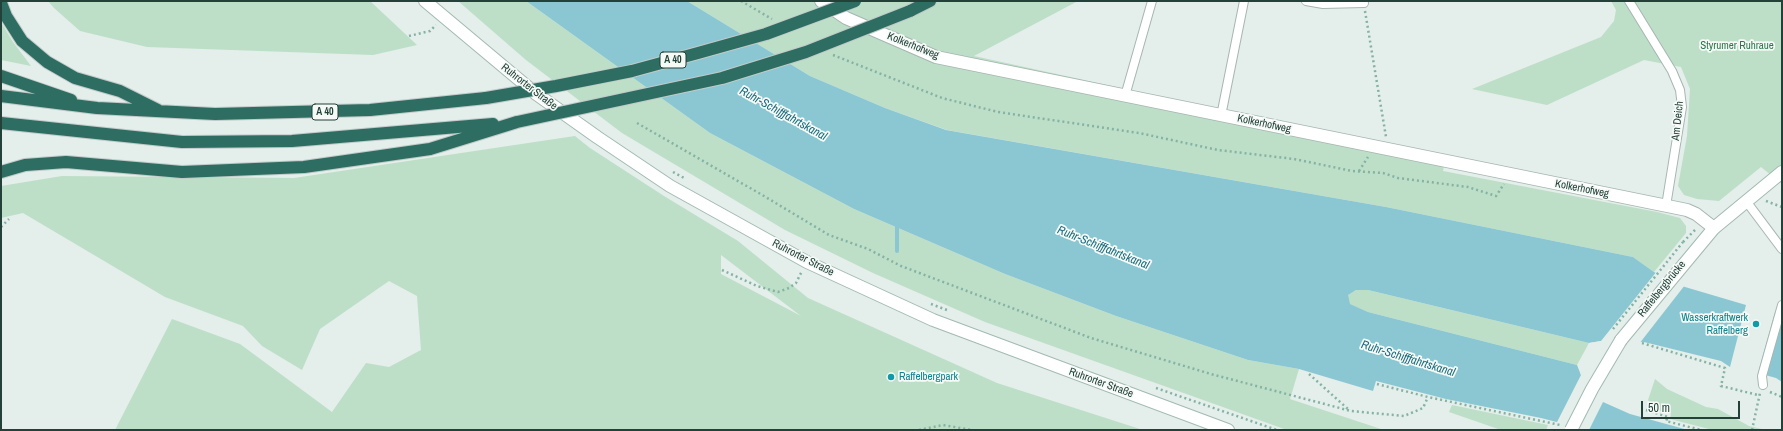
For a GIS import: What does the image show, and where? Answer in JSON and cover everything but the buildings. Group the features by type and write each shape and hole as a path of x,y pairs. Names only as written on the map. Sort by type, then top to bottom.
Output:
{"highway":[{"name":"A 40","path":"1,96 97,108 216,114 335,112 486,98 632,71 766,34 855,1"},
{"path":"1,172 25,165 66,162 182,172 304,167 430,149 516,122 722,78 806,52 910,11 930,1"},
{"path":"1,3 6,16 22,41 47,62 75,78 120,90 163,112"},
{"path":"1,76 97,108"},
{"path":"1,123 182,142 292,142 516,122"}],"main road":[{"name":"Ruhrorter Straße","path":"425,1 536,93 597,137 670,186 807,262 933,320 1228,430"},
{"name":"Kolkerhofweg","path":"821,1 846,18 936,57 1666,206 1696,214 1714,228"},
{"name":"Raffelbergbrücke","path":"1566,428 1621,340 1694,251 1714,228 1782,172"}],"lane":[{"path":"1125,96 1152,1"},
{"path":"1222,116 1244,1"},
{"path":"1306,1 1323,4 1364,3"},
{"name":"Am Deich","path":"1629,1 1672,71 1680,90 1682,107 1666,206"},
{"path":"1746,201 1782,249"},
{"path":"1763,385 1762,376 1781,308"}],"path":[{"path":"742,1 774,20"},
{"path":"1364,3 1388,150"},
{"path":"409,36 430,31 444,18"},
{"path":"832,54 942,98 998,112 1139,133 1218,150 1294,159 1358,172 1383,173 1398,178 1468,187 1496,196 1510,174"},
{"path":"637,123 829,235 868,249 901,266 1091,338 1211,374 1351,411 1404,416 1423,408 1428,397"},
{"path":"1358,172 1374,147"},
{"path":"672,171 693,183"},
{"path":"1765,200 1782,207"},
{"path":"1,227 9,219"},
{"path":"722,270 757,286 778,292 789,288 796,283 807,262"},
{"path":"926,302 947,311"},
{"path":"1642,343 1708,361 1725,368 1721,386 1760,395"},
{"path":"1309,374 1351,411"},
{"path":"1378,384 1428,397 1566,428"},
{"path":"1152,387 1277,430"},
{"path":"1752,430 1759,401"},
{"path":"1646,410 1668,417 1666,421 1701,430"},
{"path":"919,430 943,425 972,430"}],"green space":[{"path":"48,1 370,1 417,45 373,55 147,47 80,31"},
{"path":"458,1 526,1 710,133 854,209 1005,274 1116,316 1248,360 1299,369 1290,399 1384,430 1287,430 985,322 873,273 785,230 622,133 526,60"},
{"path":"687,1 1078,1 974,56 1369,142 1446,155 1443,171 1657,212 1680,218 1686,226 1686,233 1654,272 1633,257 1386,207 947,130 885,108 810,76"},
{"name":"Styrumer Ruhraue","path":"1611,1 1782,1 1782,184 1761,167 1719,201 1697,199 1684,195 1678,186 1687,136 1690,89 1681,67 1644,60 1547,105 1472,89 1601,37 1614,21 1616,10"},
{"path":"1,22 13,42 31,66 1,60"},
{"path":"575,136 590,148 664,196 738,241 808,298 997,383 1143,430 115,430 172,319 240,344 332,412 366,363 389,367 421,350 417,296 389,281 320,329 302,370 262,346 243,326 165,297 23,213 1,218 1,186 62,176 294,178","holes":["721,255 801,316 721,274"]},
{"path":"1356,290 1368,290 1589,343 1577,365 1368,312 1349,304 1347,295"},
{"path":"1655,379 1667,389 1706,407 1718,409 1749,426 1766,430 1713,430 1670,419 1671,414 1654,409 1648,400"},
{"path":"1452,405 1548,425 1546,430 1501,430 1449,412"}],"water":[{"name":"Ruhr-Schifffahrtskanal","path":"526,1 687,1 810,76 885,108 946,130 1386,207 1633,257 1654,272 1685,287 1746,305 1730,367 1721,361 1644,342 1601,341 1589,343 1368,290 1356,290 1348,295 1350,304 1368,312 1577,365 1581,375 1603,402 1630,414 1688,430 1588,430 1541,418 1446,399 1376,381 1373,391 1299,369 1248,360 1116,316 1005,274 854,209 710,133"},
{"path":"1775,312 1782,314 1782,382 1776,378 1758,373"}],"pier":[{"path":"1657,271 1685,285 1639,344 1601,343 1588,345 1589,343 1601,341"},
{"path":"1578,363 1583,374 1604,400 1589,430 1581,430 1556,424 1581,375"}],"waterway":[{"path":"897,223 897,251"}],"place":[{"name":"Wasserkraftwerk Raffelberg","path":"1756,324"},
{"name":"Raffelbergpark","path":"891,377"}]}
